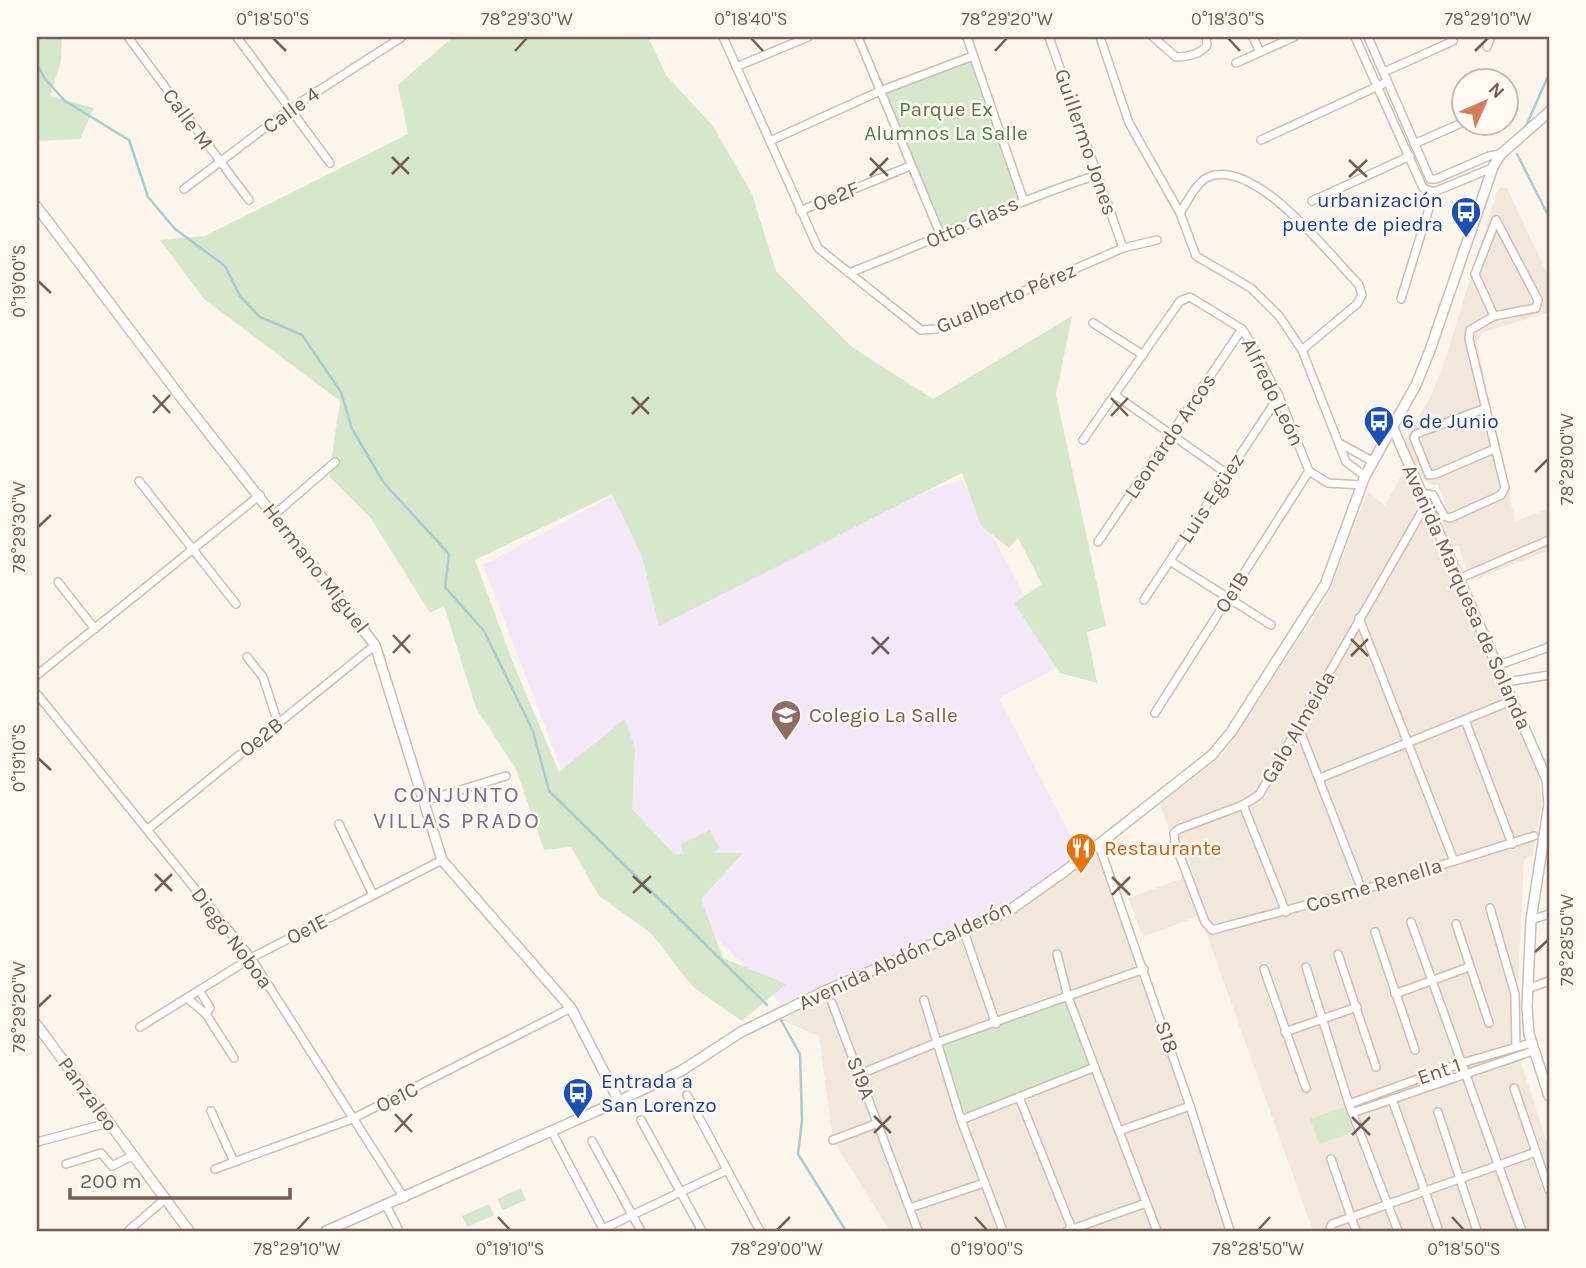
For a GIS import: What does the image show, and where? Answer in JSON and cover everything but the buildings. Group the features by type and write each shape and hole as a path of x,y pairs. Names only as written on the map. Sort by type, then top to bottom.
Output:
{"street":[{"name":"Calle M","path":"128,37 249,200"},
{"name":"Calle 4","path":"184,189 290,109 402,37"},
{"name":"Gualberto Pérez","path":"723,37 818,248 914,326 928,331 1124,248 1157,240"},
{"path":"736,67 808,37"},
{"path":"858,37 941,236"},
{"path":"967,37 1023,199"},
{"name":"Guillermo Jones","path":"1049,37 1124,248"},
{"path":"1100,37 1129,123 1180,213 1199,260 1251,288 1280,317 1302,350 1349,465 1363,481"},
{"path":"1153,37 1176,57 1204,50 1207,45 1206,37"},
{"path":"1253,37 1260,52"},
{"path":"1236,64 1294,37"},
{"path":"1355,37 1423,188 1434,192 1492,168"},
{"path":"1368,37 1427,176 1433,180 1489,156 1501,154"},
{"path":"1487,47 1492,37"},
{"path":"242,38 330,163"},
{"path":"1384,72 1452,41"},
{"path":"770,141 880,91 973,55"},
{"path":"1261,140 1387,82"},
{"name":"Avenida Abdón Calderón","path":"326,1231 620,1101 681,1071 741,1032 1010,909 1099,845 1212,755 1231,732 1325,585 1363,481 1393,428 1430,350 1492,168 1501,154 1549,112"},
{"path":"1414,144 1450,128"},
{"path":"1312,201 1418,153"},
{"name":"Oe2F","path":"800,211 910,166"},
{"name":"Otto Glass","path":"849,273 1023,199 1097,175"},
{"path":"1180,213 1205,179 1213,175 1240,177 1253,182 1281,204 1359,285 1362,295 1357,304 1302,350"},
{"path":"1401,299 1434,192"},
{"name":"Hermano Miguel","path":"37,207 186,404 375,645 442,860 571,1008 620,1101"},
{"path":"1420,493 1433,495 1447,518 1501,495 1505,488 1469,340 1470,330 1494,316 1536,308 1538,300 1496,220 1475,274 1494,316"},
{"name":"Alfredo León","path":"1143,355 1180,301 1186,297 1194,298 1242,330 1279,396 1310,471 1328,483 1363,481"},
{"path":"1083,440 1143,355 1093,323"},
{"name":"Leonardo Arcos","path":"1098,542 1242,330"},
{"path":"1115,395 1226,473"},
{"name":"Luis Egüez","path":"1144,600 1279,396"},
{"path":"1486,408 1416,434 1414,438 1429,475 1494,449"},
{"name":"Avenida Marquesa de Solanda","path":"1393,428 1425,506 1499,665 1547,780 1549,804 1545,862 1531,920 1527,989 1532,1047 1545,1067 1549,1096"},
{"path":"1340,444 1372,461"},
{"path":"274,515 335,463"},
{"name":"Oe1B","path":"1155,713 1310,471"},
{"path":"139,481 236,604"},
{"path":"37,675 260,495"},
{"name":"Galo Almeida","path":"1212,930 1205,922 1191,888 1174,834 1242,805 1259,794 1425,506"},
{"path":"1458,579 1549,540"},
{"path":"1170,561 1271,625"},
{"path":"58,582 95,629"},
{"path":"1359,618 1454,861"},
{"name":"Oe2B","path":"148,829 375,645"},
{"path":"1499,665 1549,647"},
{"path":"247,657 263,677 278,723"},
{"path":"1506,682 1549,675"},
{"name":"Diego Noboa","path":"37,694 251,958 404,1198"},
{"path":"1320,778 1506,703"},
{"path":"1465,720 1512,844"},
{"path":"1299,728 1362,890"},
{"path":"424,801 506,776"},
{"path":"1242,805 1286,912"},
{"path":"339,824 373,895"},
{"name":"Cosme Renella","path":"1212,930 1362,890 1534,836"},
{"name":"S18","path":"1099,845 1144,969 1230,1231"},
{"name":"Oe1E","path":"140,1027 251,958 442,860"},
{"path":"1490,908 1514,994 1516,1047"},
{"path":"1531,920 1549,914"},
{"path":"1411,922 1522,1231"},
{"path":"1455,924 1489,1023"},
{"path":"963,929 996,1024"},
{"path":"1375,932 1415,1050"},
{"path":"1057,954 1068,997 1157,1231"},
{"path":"1338,954 1376,1067"},
{"path":"1306,967 1352,1113 1398,1231"},
{"path":"1395,994 1469,967"},
{"path":"860,1074 936,1043 996,1024 1144,969"},
{"path":"1264,969 1306,1088"},
{"path":"1527,989 1549,981"},
{"path":"199,990 209,1008 206,1014"},
{"path":"187,998 206,1014 234,1058"},
{"path":"923,1000 961,1120 1003,1231"},
{"name":"S19A","path":"832,1003 918,1231"},
{"path":"1285,1032 1357,1007"},
{"name":"Oe1C","path":"215,1169 352,1119 571,1008"},
{"name":"Panzaleo","path":"37,1025 189,1231"},
{"name":"Ent 1","path":"1349,1104 1462,1063 1516,1047 1532,1047"},
{"name":"Ent 1","path":"1352,1113 1532,1047"},
{"path":"961,1120 1095,1068"},
{"path":"1514,1088 1549,1190"},
{"path":"687,1095 760,1231"},
{"path":"1019,1097 1069,1230 1146,1202"},
{"path":"1392,1099 1440,1231"},
{"path":"1119,1131 1190,1106"},
{"path":"212,1111 234,1162"},
{"path":"1438,1112 1477,1231"},
{"path":"641,1120 702,1231"},
{"path":"37,1142 108,1123"},
{"path":"833,1140 878,1123"},
{"path":"552,1132 604,1230 727,1170"},
{"path":"592,1141 641,1231"},
{"path":"1329,1231 1332,1224 1536,1152"},
{"path":"66,1164 101,1153 112,1166 134,1155"},
{"path":"1331,1159 1356,1231"},
{"path":"910,1208 984,1183"},
{"path":"128,1231 166,1198"},
{"path":"386,1205 400,1231"}],"shaded area":[{"path":"1501,187 1507,188 1549,278 1549,312 1484,332 1477,342 1515,522 1549,508 1549,550 1471,581 1458,545 1452,547 1436,512 1447,508 1438,485 1429,484 1420,475 1405,440 1431,396 1445,361 1497,191"},
{"path":"1403,472 1538,772 1542,803 1532,855 1524,860 1515,1044 1549,1149 1549,1231 1313,1231 1160,804 1223,755 1327,596 1368,492 1385,506"},
{"name":"Colegio La Salle","path":"962,480 1062,665 999,698 1079,852 1014,900 781,1004 568,786 483,565 637,483 872,509"},
{"path":"1095,848 1228,1231 890,1231 833,1140 819,1036 781,1020 924,947"},
{"path":"1184,878 1198,916 1143,937 1128,898"}],"green space":[{"path":"37,37 43,40 62,37 61,61 50,96 94,108 80,139 37,141"},
{"path":"453,37 648,37 666,75 713,126 752,194 776,271 852,347 933,399 1072,316 1056,395 1106,626 1087,632 1097,683 1060,673 1014,603 1042,584 1018,538 1009,548 981,526 962,473 659,626 642,556 612,494 475,560 513,663 559,772 625,719 635,748 632,809 674,854 684,854 680,845 710,830 720,849 712,853 743,853 701,899 723,958 786,984 742,1021 693,987 651,933 599,896 571,847 544,850 516,769 476,708 444,606 430,613 370,517 329,476 340,401 204,299 160,240 205,236 408,134 398,85"},
{"name":"Parque Ex Alumnos La Salle","path":"973,56 1023,199 943,232 880,91"},
{"path":"1068,997 1095,1067 961,1120 936,1043"},
{"path":"1345,1107 1353,1132 1319,1144 1310,1119"},
{"path":"521,1188 526,1200 503,1210 497,1199"},
{"path":"489,1204 494,1215 467,1227 462,1216"}],"waterway":[{"path":"37,64 45,79 65,101 129,140 148,197 175,229 225,266 240,296 260,317 302,335 341,392 352,429 384,483 449,554 445,587 484,631 533,731 549,791 767,1005"},
{"path":"1526,126 1549,74"},
{"path":"1517,154 1549,217"},
{"path":"781,1020 800,1054 802,1120 798,1154 846,1231"}],"place":[{"name":"urbanización puente de piedra","path":"1466,239"},
{"name":"6 de Junio","path":"1379,448"},
{"name":"Colegio La Salle","path":"786,742"},
{"name":"Restaurante","path":"1081,875"},
{"name":"Entrada a San Lorenzo","path":"578,1120"}],"district":[{"name":"CONJUNTO VILLAS PRADO","path":"457,807"}]}
